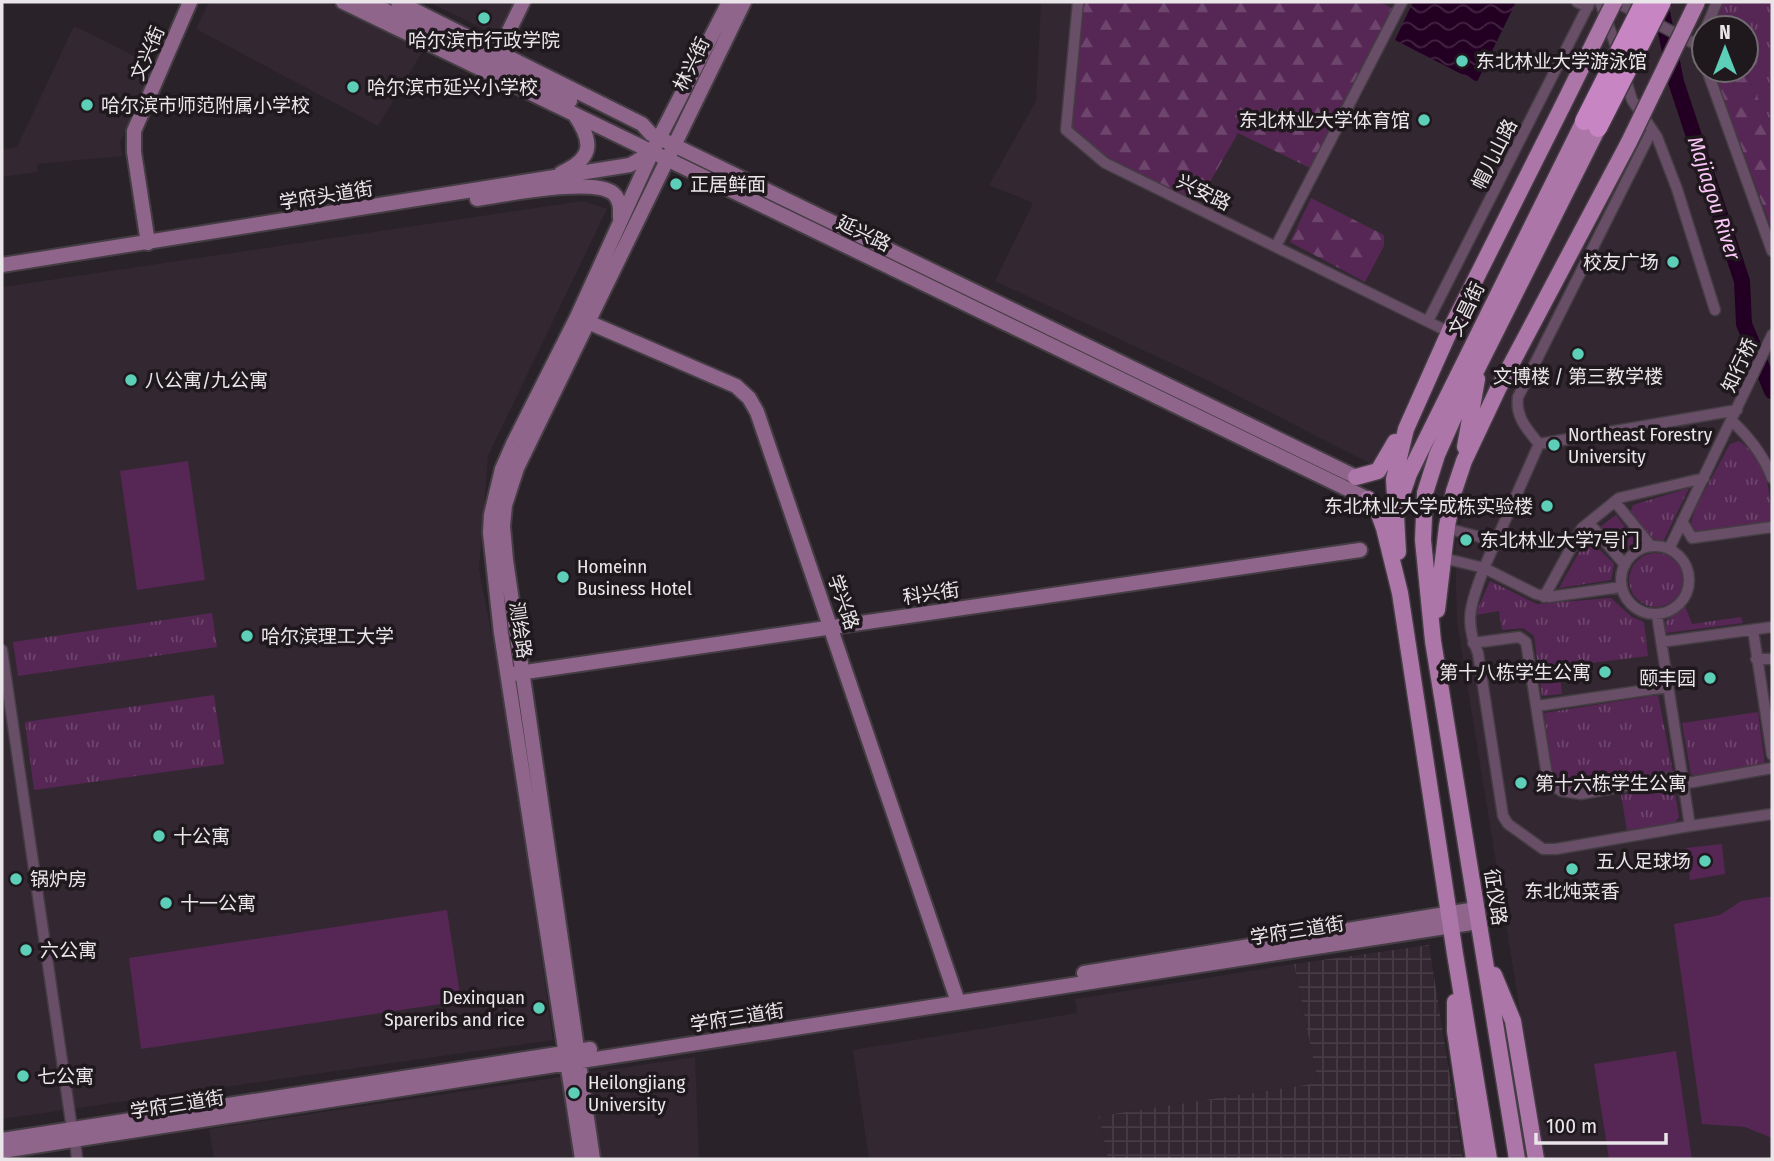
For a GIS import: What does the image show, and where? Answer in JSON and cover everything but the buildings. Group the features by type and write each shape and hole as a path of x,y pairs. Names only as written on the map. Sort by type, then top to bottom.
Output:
{"highway":[{"path":"1591,125 1644,2"},
{"path":"1591,125 1662,2"}],"main road":[{"name":"文兴街","path":"148,243 134,152 134,131 190,2"},
{"name":"延兴路","path":"343,2 1368,499"},
{"path":"368,2 638,134 655,136"},
{"name":"延兴路","path":"398,2 642,124 655,136 775,196 1356,477"},
{"path":"499,51 523,2"},
{"name":"林兴街","path":"655,136 729,2"},
{"name":"林兴街","path":"674,144 744,2"},
{"path":"1356,477 1371,474 1383,465 1422,380 1475,284 1615,2"},
{"path":"1433,641 1446,528 1464,460 1498,389 1629,142 1697,2"},
{"path":"548,178 573,167 586,152 588,138 575,114"},
{"name":"文昌街","path":"1396,518 1409,474 1550,186 1591,125"},
{"name":"文昌街","path":"1433,641 1423,540 1425,493 1437,455 1591,125"},
{"name":"测绘路","path":"582,320 652,152 655,136"},
{"name":"测绘路","path":"582,1159 572,1057 514,674 491,543 494,500 502,469 513,443 582,320 674,144"},
{"name":"学府头道街","path":"2,265 630,165 652,152"},
{"path":"1475,284 1532,216 1550,186"},
{"name":"学府头道街","path":"2,273 564,187 593,187 612,193 619,202 621,221"},
{"name":"学兴路","path":"582,320 736,386 749,398 757,412 957,997"},
{"path":"1400,593 1394,488 1397,461 1406,429 1446,339"},
{"path":"1464,460 1467,427 1480,364"},
{"path":"1368,499 1379,514 1384,528 1400,593 1489,1159"},
{"name":"科兴街","path":"514,674 1360,550"},
{"name":"征仪路","path":"1433,641 1517,1159"},
{"name":"学府三道街","path":"2,1151 74,1135 1477,916"},
{"path":"1483,950 1513,1021 1536,1159"},
{"path":"1455,954 1455,1031 1474,1159"},
{"name":"测绘路","path":"572,1057 593,1159"},
{"name":"学府三道街","path":"2,1140 74,1135"}],"street":[{"name":"兴安路","path":"1078,2 1066,130 1105,163 1428,321 1446,339"},
{"path":"1276,246 1402,2"},
{"path":"1577,2 1589,4"},
{"path":"1600,2 1611,26 1632,100 1657,137 1677,189 1715,310"},
{"path":"1615,2 1690,41"},
{"name":"帽儿山路","path":"1428,321 1589,4"},
{"path":"1712,84 1771,240 1772,251"},
{"path":"1539,444 1519,416 1516,409 1518,397 1652,130"},
{"name":"知行桥","path":"1669,549 1772,335"},
{"path":"1539,444 1738,410"},
{"path":"1732,421 1768,465 1772,478"},
{"path":"1539,444 1484,568 1469,616 1470,635 1478,653 1503,816 1508,824 1543,849 1556,849 1772,814"},
{"path":"1544,597 1583,528 1619,498 1704,478"},
{"path":"1615,502 1651,546"},
{"path":"1682,521 1692,538 1772,527"},
{"path":"1589,523 1625,565"},
{"path":"1446,528 1495,541"},
{"path":"1651,546 1669,549 1686,564 1689,587 1685,597 1678,606 1668,612 1657,615 1638,610 1630,604 1621,587 1625,565 1638,551 1651,546"},
{"path":"1443,558 1484,568 1544,597 1621,587"},
{"path":"1657,615 1690,826"},
{"path":"1661,642 1772,627"},
{"path":"1753,630 1772,755"},
{"path":"1473,643 1519,637 1526,642 1548,782 1561,791 1581,794 1772,768"},
{"path":"2,650 78,1159"},
{"path":"1756,659 1772,659"},
{"path":"1537,706 1667,687"}],"shaded area":[{"name":"哈尔滨市延兴小学校","path":"209,2 328,2 424,49 378,126 196,29"},
{"name":"哈尔滨市行政学院","path":"428,2 514,2 497,35"},
{"name":"Northeast Forestry University","path":"1041,2 1772,2 1772,1159 1544,1159 1457,622 1455,549 1463,511 1207,380 995,281 1033,203 989,185 1036,101"},
{"name":"哈尔滨市师范附属小学校","path":"74,26 156,67 120,142 122,156 37,164 37,172 2,177 2,149 17,147"},
{"name":"哈尔滨理工大学","path":"583,201 607,209 488,456 479,569 505,704 553,1040 2,1119 2,287"},
{"path":"1429,945 1463,1159 1108,1159 1099,1116 1318,1083 1294,964"},
{"path":"1294,964 1318,1083 1099,1116 1108,1159 869,1159 853,1050 1077,1013 1075,999"},
{"name":"Heilongjiang University","path":"695,1057 699,1159 214,1159 209,1129"}],"green space":[{"path":"1084,2 1379,2 1394,9 1310,168 1238,133 1198,203 1108,160 1070,129"},
{"path":"1722,2 1772,2 1772,126 1751,84 1760,84 1760,14 1716,13"},
{"path":"1718,84 1751,84 1772,126 1772,230"},
{"path":"1311,198 1384,235 1384,246 1365,282 1290,242"},
{"path":"1739,441 1749,449 1762,467 1770,499 1772,523 1698,536 1692,532 1690,525 1696,507 1730,444"},
{"path":"188,461 205,580 137,590 120,471"},
{"path":"1689,488 1664,540 1651,540 1630,513 1633,505"},
{"path":"1616,515 1636,541 1621,553 1600,527"},
{"path":"1586,540 1590,540 1614,564 1611,580 1559,588"},
{"path":"1656,553 1675,561 1683,580 1675,599 1656,607 1637,599 1629,580 1637,561"},
{"path":"1490,581 1537,604 1611,598 1632,617 1644,622 1648,656 1559,667 1562,694 1542,696 1534,636 1523,628 1502,630 1499,611 1475,615"},
{"path":"1685,606 1692,624 1741,617 1743,623 1666,633 1665,622"},
{"path":"212,613 217,647 18,676 13,642"},
{"path":"214,695 224,764 34,790 25,722"},
{"path":"1658,695 1673,772 1573,788 1553,779 1544,713"},
{"path":"1758,712 1765,765 1698,777 1691,774 1682,723"},
{"path":"1674,787 1679,817 1675,823 1627,830 1621,795"},
{"name":"五人足球场","path":"1722,844 1725,874 1690,880 1686,848"},
{"path":"1772,897 1772,1138 1745,1127 1702,1124 1674,924 1720,915 1741,901"},
{"path":"447,910 461,1001 141,1049 129,958"},
{"path":"1676,1051 1692,1159 1609,1159 1594,1064"}],"water":[{"name":"东北林业大学游泳馆","path":"1413,2 1516,2 1477,82 1395,40"}],"waterway":[{"name":"Majiagou River","path":"1660,2 1676,82 1742,281 1744,324 1772,391"}],"place":[{"name":"哈尔滨市行政学院","path":"484,18"},
{"name":"东北林业大学游泳馆","path":"1462,61"},
{"name":"哈尔滨市延兴小学校","path":"353,87"},
{"name":"哈尔滨市师范附属小学校","path":"87,105"},
{"name":"东北林业大学体育馆","path":"1424,120"},
{"name":"正居鲜面","path":"676,184"},
{"name":"校友广场","path":"1673,262"},
{"name":"文博楼 / 第三教学楼","path":"1578,354"},
{"name":"八公寓/九公寓","path":"131,380"},
{"name":"Northeast Forestry University","path":"1554,445"},
{"name":"东北林业大学成栋实验楼","path":"1547,506"},
{"name":"东北林业大学7号门","path":"1466,540"},
{"name":"Homeinn Business Hotel","path":"563,577"},
{"name":"哈尔滨理工大学","path":"247,636"},
{"name":"第十八栋学生公寓","path":"1605,672"},
{"name":"颐丰园","path":"1710,678"},
{"name":"第十六栋学生公寓","path":"1521,783"},
{"name":"十公寓","path":"159,836"},
{"name":"五人足球场","path":"1705,861"},
{"name":"东北炖菜香","path":"1572,869"},
{"name":"锅炉房","path":"16,879"},
{"name":"十一公寓","path":"166,903"},
{"name":"六公寓","path":"26,950"},
{"name":"Dexinquan Spareribs and rice","path":"539,1008"},
{"name":"七公寓","path":"23,1076"},
{"name":"Heilongjiang University","path":"574,1093"}]}
